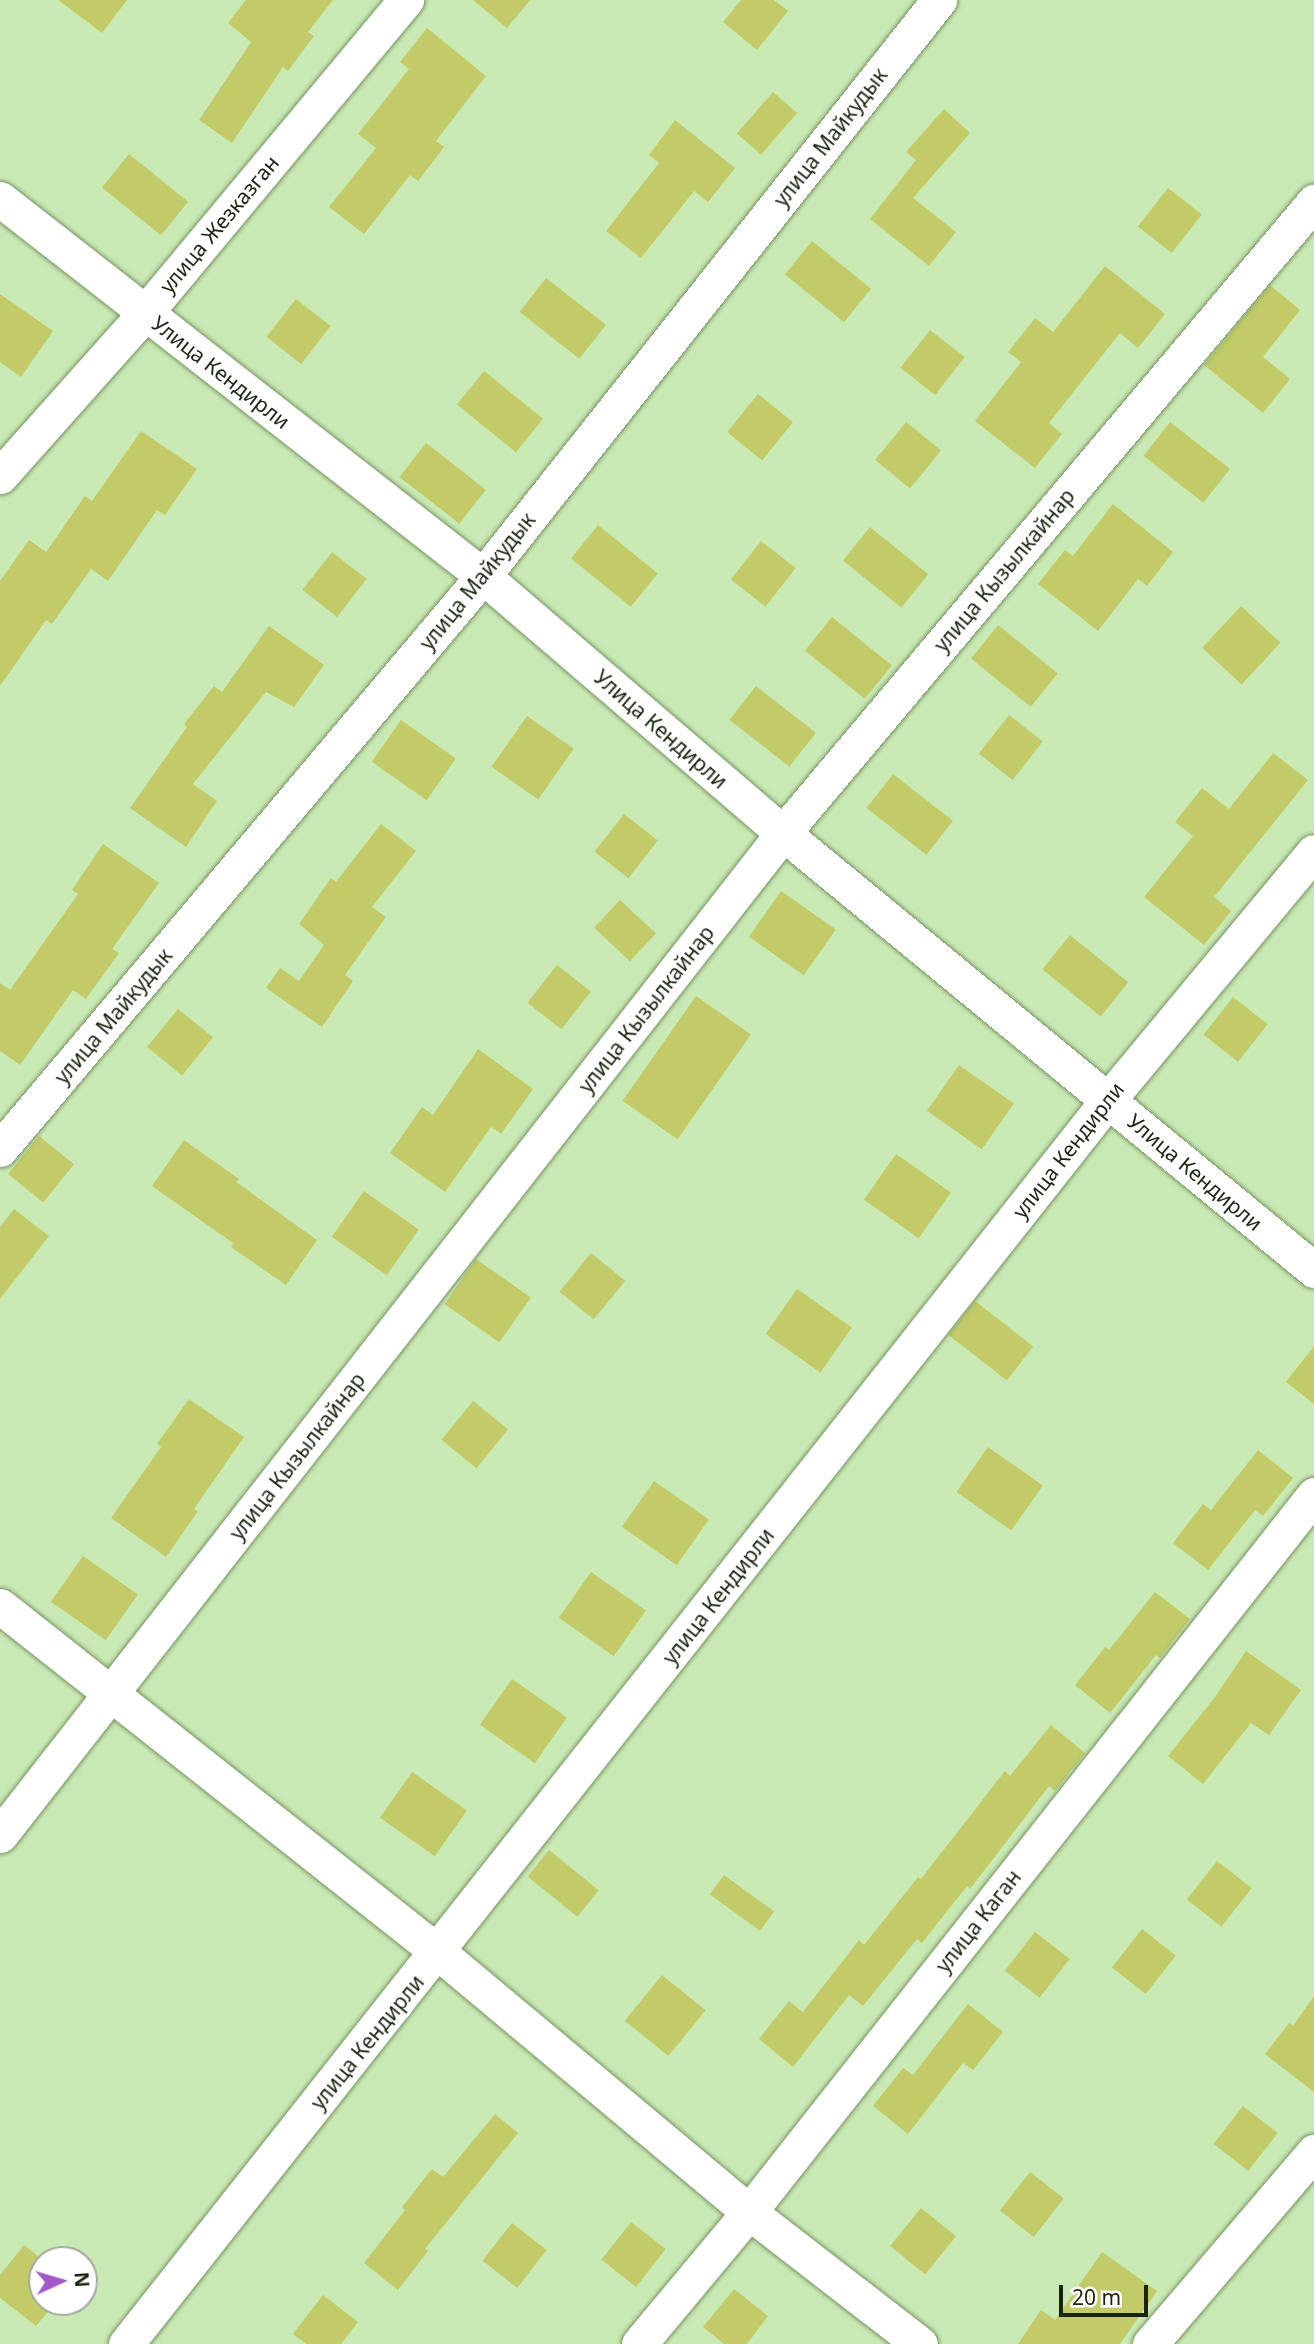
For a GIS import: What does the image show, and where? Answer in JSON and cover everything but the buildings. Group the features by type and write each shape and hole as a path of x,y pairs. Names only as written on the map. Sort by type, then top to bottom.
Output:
{"street":[{"name":"улица Жезказган","path":"0,476 145,313 406,0"},
{"name":"улица Майкудык","path":"0,1149 483,576 939,0"},
{"name":"Улица Кендирли","path":"0,199 483,576 783,833 1314,1270"},
{"name":"улица Кызылкайнар","path":"0,1835 783,833 1314,202"},
{"name":"улица Кендирли","path":"126,2344 1108,1100 1314,852"},
{"name":"улица Каган","path":"639,2344 749,2212 1314,1494"},
{"path":"0,1606 438,1952 749,2212 920,2344"},
{"path":"1150,2344 1314,2152"}]}
